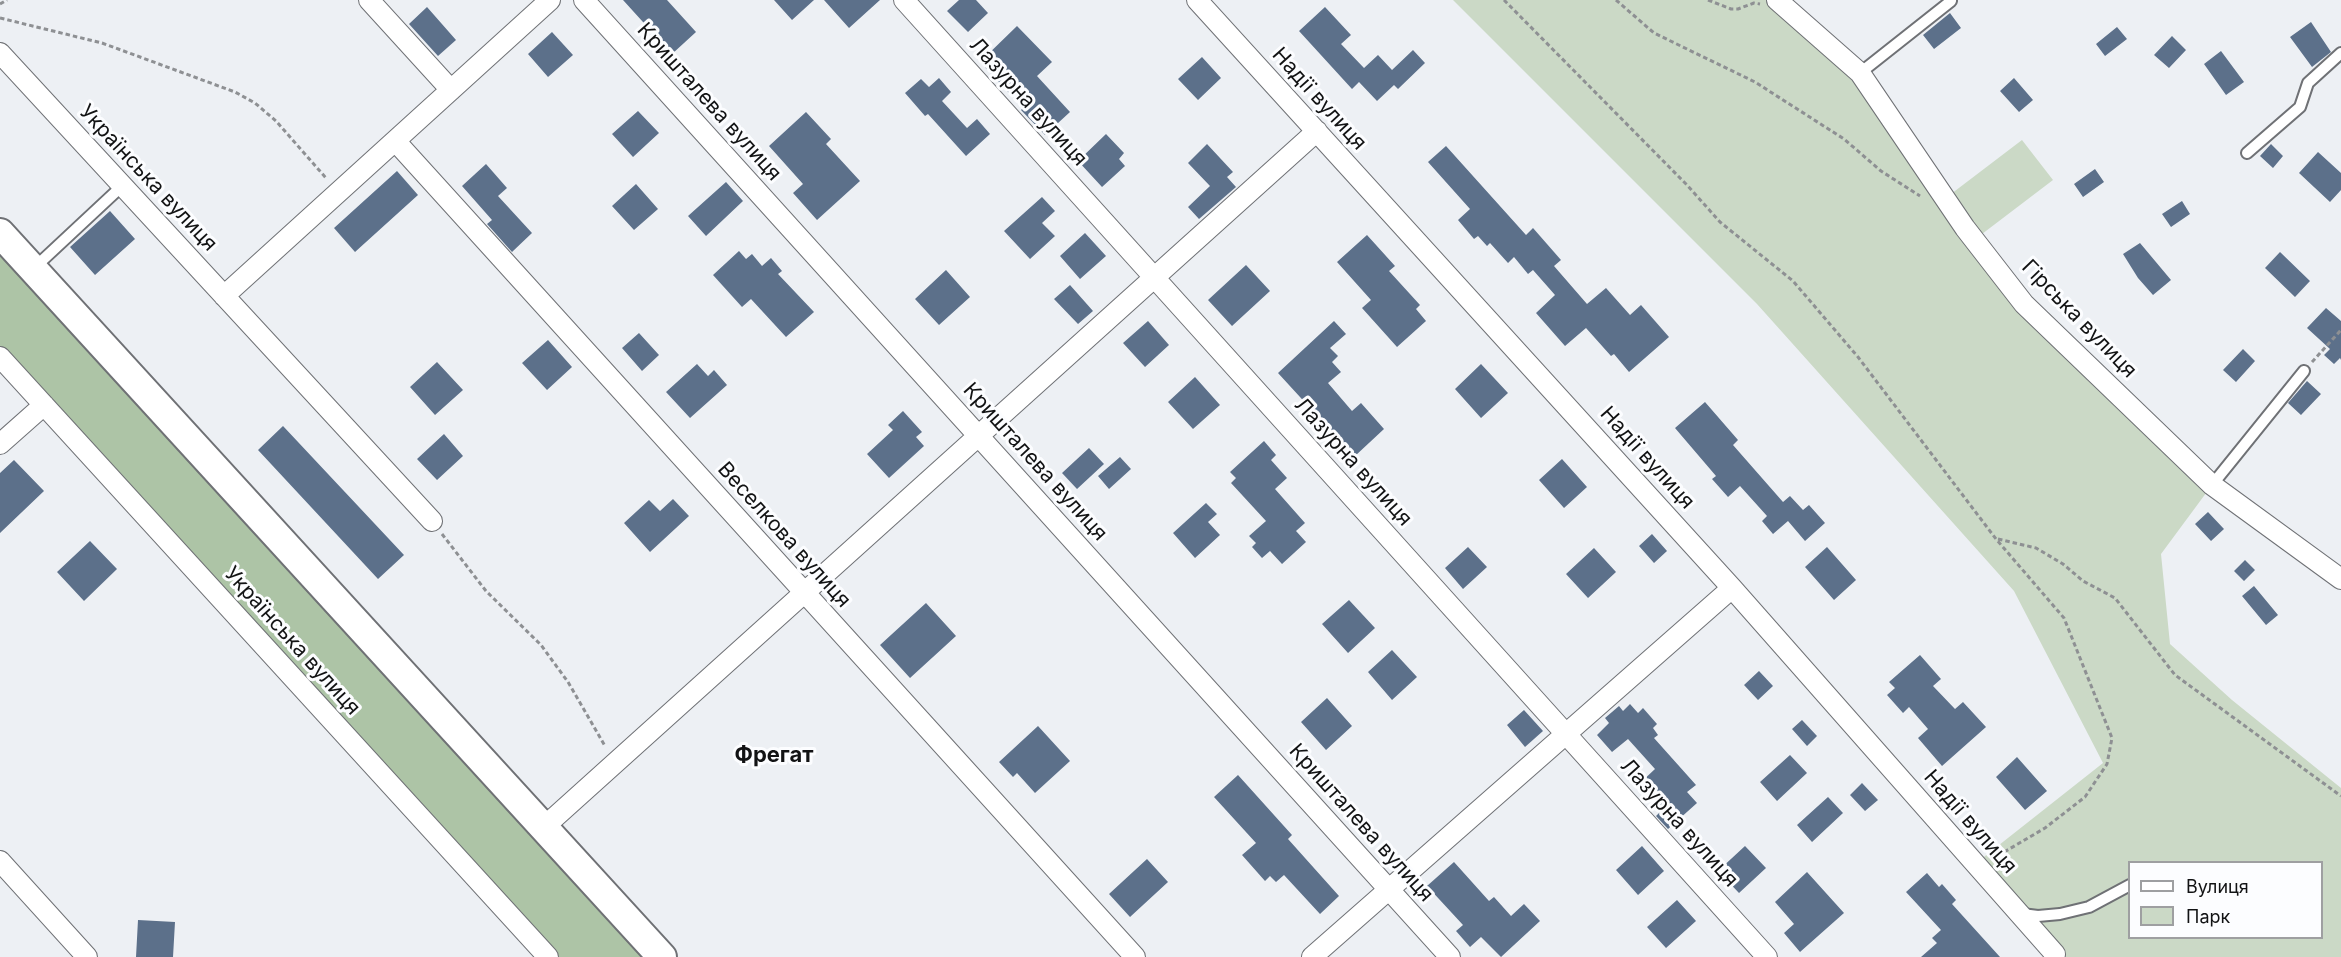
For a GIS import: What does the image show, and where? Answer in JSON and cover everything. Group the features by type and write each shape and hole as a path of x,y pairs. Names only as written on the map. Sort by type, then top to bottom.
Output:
{"street":[{"path":"369,0 451,90"},
{"path":"224,296 550,0"},
{"name":"Кришталева вулиця","path":"584,0 1450,957"},
{"name":"Лазурна вулиця","path":"904,0 1767,957"},
{"name":"Надії вулиця","path":"1197,0 1732,588 2055,954"},
{"name":"Гірська вулиця","path":"1769,2 1860,73 1965,228 2024,304 2212,485 2341,579"},
{"name":"Українська вулиця","path":"0,53 432,520"},
{"path":"544,827 1317,131"},
{"name":"Веселкова вулиця","path":"398,144 1135,957"},
{"path":"0,233 662,957"},
{"name":"Українська вулиця","path":"0,357 536,953"},
{"path":"0,444 44,405"},
{"path":"1312,957 1732,588"},
{"path":"0,861 87,957"}],"lane":[{"path":"1860,73 1951,1"},
{"path":"2247,153 2300,107 2308,83 2341,53"},
{"path":"33,269 122,186"},
{"path":"2212,485 2304,371"},
{"path":"2019,914 2038,916 2060,914 2089,907 2128,886"}],"path":[{"path":"0,4 7,0"},
{"path":"1504,0 1687,185 1720,222 1793,281 1858,357 1996,538 2064,618 2112,738 2107,764 2085,797 2045,828 1978,867"},
{"path":"1616,0 1654,33 1755,82 1844,139 1881,171 1923,199"},
{"path":"1708,0 1731,9 1769,2"},
{"path":"0,18 102,43 235,92 255,103 276,121 340,191"},
{"path":"2304,371 2341,330"},
{"path":"432,520 486,591 541,645 568,682 597,736 617,762"},
{"path":"1996,538 2036,548 2063,564 2083,581 2115,598 2175,675 2341,796"}],"green space":[{"path":"1453,0 1777,0 1860,73 2024,304 2212,485 2161,554 2170,644 2232,700 2341,788 2341,957 2057,957 1975,864 2103,763 2014,591 1757,304"},
{"path":"2022,140 2053,180 1982,234 1951,194"},
{"path":"0,249 646,957 548,957 0,357"}],"building":[{"path":"623,0 667,0 696,32 672,54"},
{"path":"774,0 814,0 792,20"},
{"path":"824,0 880,0 849,28"},
{"path":"959,0 976,0 988,13 968,32 947,11"},
{"path":"427,7 456,40 438,56 409,24"},
{"path":"1325,7 1351,35 1341,44 1364,68 1378,55 1392,70 1413,50 1425,63 1398,89 1394,85 1377,101 1359,82 1352,89 1299,31"},
{"path":"1950,13 1961,28 1934,49 1923,35"},
{"path":"2311,22 2331,52 2312,67 2290,37"},
{"path":"1017,26 1052,62 1037,76 1070,112 1045,135 980,62"},
{"path":"2117,27 2127,39 2105,56 2096,44"},
{"path":"552,32 573,55 548,77 528,54"},
{"path":"2172,36 2186,50 2169,68 2154,55"},
{"path":"2221,51 2244,82 2226,95 2204,64"},
{"path":"1202,57 1221,78 1198,100 1178,79"},
{"path":"939,78 951,92 942,101 967,128 977,119 990,134 966,156 928,114 925,116 905,93 921,79 929,87"},
{"path":"2014,78 2033,100 2019,112 2000,91"},
{"path":"638,111 659,133 633,157 612,134"},
{"path":"806,112 831,139 826,144 860,181 817,220 793,193 803,184 769,146"},
{"path":"1106,134 1124,153 1119,159 1125,166 1102,187 1078,161"},
{"path":"1207,144 1233,172 1227,177 1236,187 1199,219 1188,207 1210,186 1188,163"},
{"path":"2271,144 2283,156 2273,168 2260,156"},
{"path":"1446,146 1526,235 1533,228 1561,260 1554,266 1587,304 1606,288 1630,315 1641,305 1669,337 1629,372 1614,354 1611,356 1586,328 1565,346 1536,313 1555,295 1533,270 1528,274 1514,257 1508,263 1490,243 1487,246 1478,236 1474,239 1458,220 1470,209 1428,162"},
{"path":"2318,152 2341,173 2341,190 2330,202 2299,173"},
{"path":"486,164 507,188 498,196 532,233 512,252 487,224 492,220 462,186"},
{"path":"2095,169 2104,182 2083,197 2074,184"},
{"path":"397,171 418,195 355,252 334,228"},
{"path":"726,182 743,201 706,236 688,216"},
{"path":"636,184 658,209 634,230 612,206"},
{"path":"1042,197 1055,211 1042,223 1055,236 1030,259 1004,231"},
{"path":"2182,201 2190,214 2171,227 2162,214"},
{"path":"110,211 135,239 95,275 70,247"},
{"path":"1085,233 1106,256 1080,279 1060,256"},
{"path":"1367,235 1395,266 1389,271 1420,305 1416,309 1426,321 1397,347 1362,308 1371,300 1337,262"},
{"path":"2140,243 2171,280 2153,295 2138,278 2123,254"},
{"path":"739,251 746,259 752,254 762,266 771,258 782,271 778,274 814,312 786,337 751,299 742,307 713,275"},
{"path":"2280,252 2310,281 2295,297 2265,268"},
{"path":"1246,265 1270,291 1232,326 1208,300"},
{"path":"946,270 970,297 939,325 915,299"},
{"path":"1070,285 1093,311 1078,324 1054,299"},
{"path":"2326,308 2341,321 2341,360 2340,358 2334,364 2324,355 2330,349 2307,328"},
{"path":"1148,321 1169,345 1145,367 1123,343"},
{"path":"1334,321 1346,334 1330,348 1338,356 1332,362 1341,372 1328,383 1352,411 1361,403 1384,429 1355,456 1333,433 1324,441 1313,429 1322,421 1278,373"},
{"path":"639,333 659,355 642,371 622,348"},
{"path":"548,340 572,367 547,390 522,363"},
{"path":"2243,349 2255,361 2236,382 2223,370"},
{"path":"437,362 463,390 435,415 410,387"},
{"path":"697,364 708,376 714,370 727,385 690,418 666,392"},
{"path":"1481,364 1508,393 1481,418 1455,389"},
{"path":"1195,377 1220,405 1193,429 1168,402"},
{"path":"2307,381 2321,394 2301,415 2288,403"},
{"path":"1705,402 1738,440 1733,445 1783,502 1790,496 1803,510 1809,505 1825,523 1805,541 1788,521 1773,534 1762,521 1767,516 1740,486 1728,497 1712,479 1716,476 1675,428"},
{"path":"903,411 922,432 916,437 924,446 889,478 867,454 893,430 888,425"},
{"path":"283,426 404,555 378,579 258,450"},
{"path":"444,434 463,456 437,480 417,459"},
{"path":"1264,441 1276,455 1271,460 1287,478 1275,489 1305,523 1296,531 1306,542 1282,564 1270,551 1262,558 1252,547 1256,543 1249,536 1266,521 1231,483 1236,478 1230,472"},
{"path":"1089,448 1104,464 1077,489 1062,473"},
{"path":"1120,457 1131,469 1109,489 1098,476"},
{"path":"1562,459 1587,487 1564,508 1539,480"},
{"path":"14,460 44,491 0,533 0,473"},
{"path":"673,499 689,516 650,552 624,523 649,500 660,511"},
{"path":"1206,503 1217,514 1208,522 1220,535 1195,558 1173,533"},
{"path":"2208,512 2224,529 2211,541 2195,524"},
{"path":"1652,534 1667,551 1654,563 1639,546"},
{"path":"90,541 117,569 84,601 57,572"},
{"path":"1468,547 1487,567 1463,589 1445,568"},
{"path":"1827,547 1856,580 1834,600 1805,567"},
{"path":"1594,548 1616,572 1588,598 1566,574"},
{"path":"2245,560 2255,570 2244,581 2234,571"},
{"path":"2254,586 2278,615 2266,625 2242,596"},
{"path":"1349,600 1375,628 1348,653 1322,624"},
{"path":"926,603 956,636 910,678 880,645"},
{"path":"1392,650 1417,677 1392,700 1368,672"},
{"path":"1920,655 1941,679 1933,686 1955,709 1963,702 1986,727 1942,766 1918,738 1928,729 1909,707 1903,713 1887,695 1895,688 1889,682"},
{"path":"1759,671 1773,686 1758,700 1744,685"},
{"path":"1327,698 1352,726 1326,750 1301,722"},
{"path":"1630,704 1638,713 1643,708 1657,724 1653,728 1658,735 1654,738 1696,785 1687,792 1697,803 1668,829 1656,816 1662,810 1639,784 1655,769 1628,739 1612,752 1597,735 1609,723 1605,718 1619,706 1623,711"},
{"path":"1524,710 1543,731 1525,747 1507,725"},
{"path":"1802,720 1817,736 1807,746 1792,729"},
{"path":"1038,726 1070,761 1035,793 1017,773 1013,777 999,762"},
{"path":"1790,755 1807,773 1777,801 1760,782"},
{"path":"2017,757 2047,791 2025,810 1996,777"},
{"path":"1238,775 1292,835 1288,839 1339,896 1320,914 1284,875 1276,882 1270,876 1265,881 1242,855 1256,843 1214,797"},
{"path":"1862,783 1878,800 1865,811 1850,795"},
{"path":"1828,797 1843,813 1812,842 1797,825"},
{"path":"1642,846 1664,871 1638,895 1616,870"},
{"path":"1745,846 1766,868 1739,893 1718,871"},
{"path":"1147,859 1168,882 1130,917 1109,894"},
{"path":"1454,862 1489,901 1494,897 1511,916 1524,904 1540,921 1501,957 1481,937 1470,947 1456,931 1463,925 1427,886"},
{"path":"1807,872 1844,913 1800,952 1784,933 1794,924 1775,902"},
{"path":"1927,873 1939,887 1942,884 1956,900 1952,904 2000,957 1921,957 1937,943 1932,938 1941,930 1906,892"},
{"path":"1677,900 1696,921 1666,948 1647,927"},
{"path":"138,920 175,922 173,957 136,957"}],"district":[{"name":"Фрегат","path":"774,755"}]}
